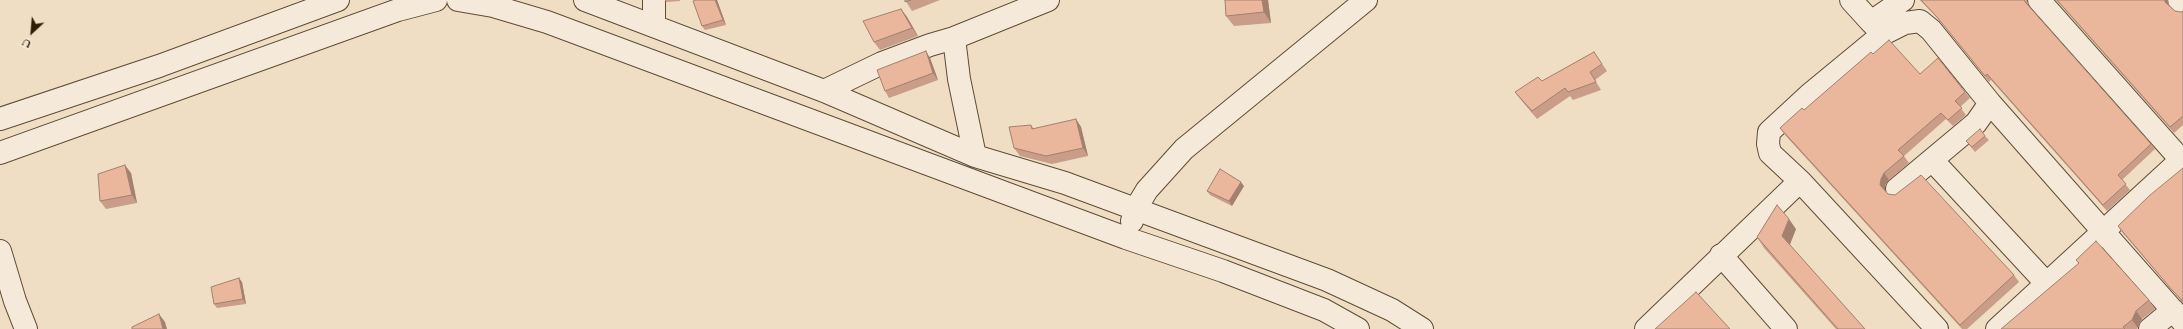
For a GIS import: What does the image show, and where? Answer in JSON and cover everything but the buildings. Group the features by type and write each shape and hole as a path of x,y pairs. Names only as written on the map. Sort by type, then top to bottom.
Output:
{"street":[{"path":"0,119 47,120 164,80 338,0"},
{"path":"0,153 47,120 164,80 436,0"},
{"path":"458,0 493,6 547,22 1223,271 1324,310 1358,329"},
{"path":"585,0 824,91 975,156 1065,183 1327,280 1392,310 1422,329"},
{"path":"654,0 654,26"},
{"path":"824,91 882,62 954,38 1048,0"},
{"path":"1127,236 1135,210 1147,190 1184,150 1366,0"},
{"path":"1851,0 1877,28"},
{"path":"1903,0 1877,28 1770,132 1768,144 1770,152 1800,181 1937,329"},
{"path":"1997,329 2182,160 2039,0"},
{"path":"2179,0 2183,5"},
{"path":"1877,28 1920,21 1931,30 1990,103 2178,316 2150,329"},
{"path":"954,38 959,79 975,156"},
{"path":"1897,189 1976,123 1990,103"},
{"path":"1932,160 2047,284"},
{"path":"1646,329 1721,255 1800,181"},
{"path":"0,251 14,301 26,329"},
{"path":"1721,255 1786,329"}]}
